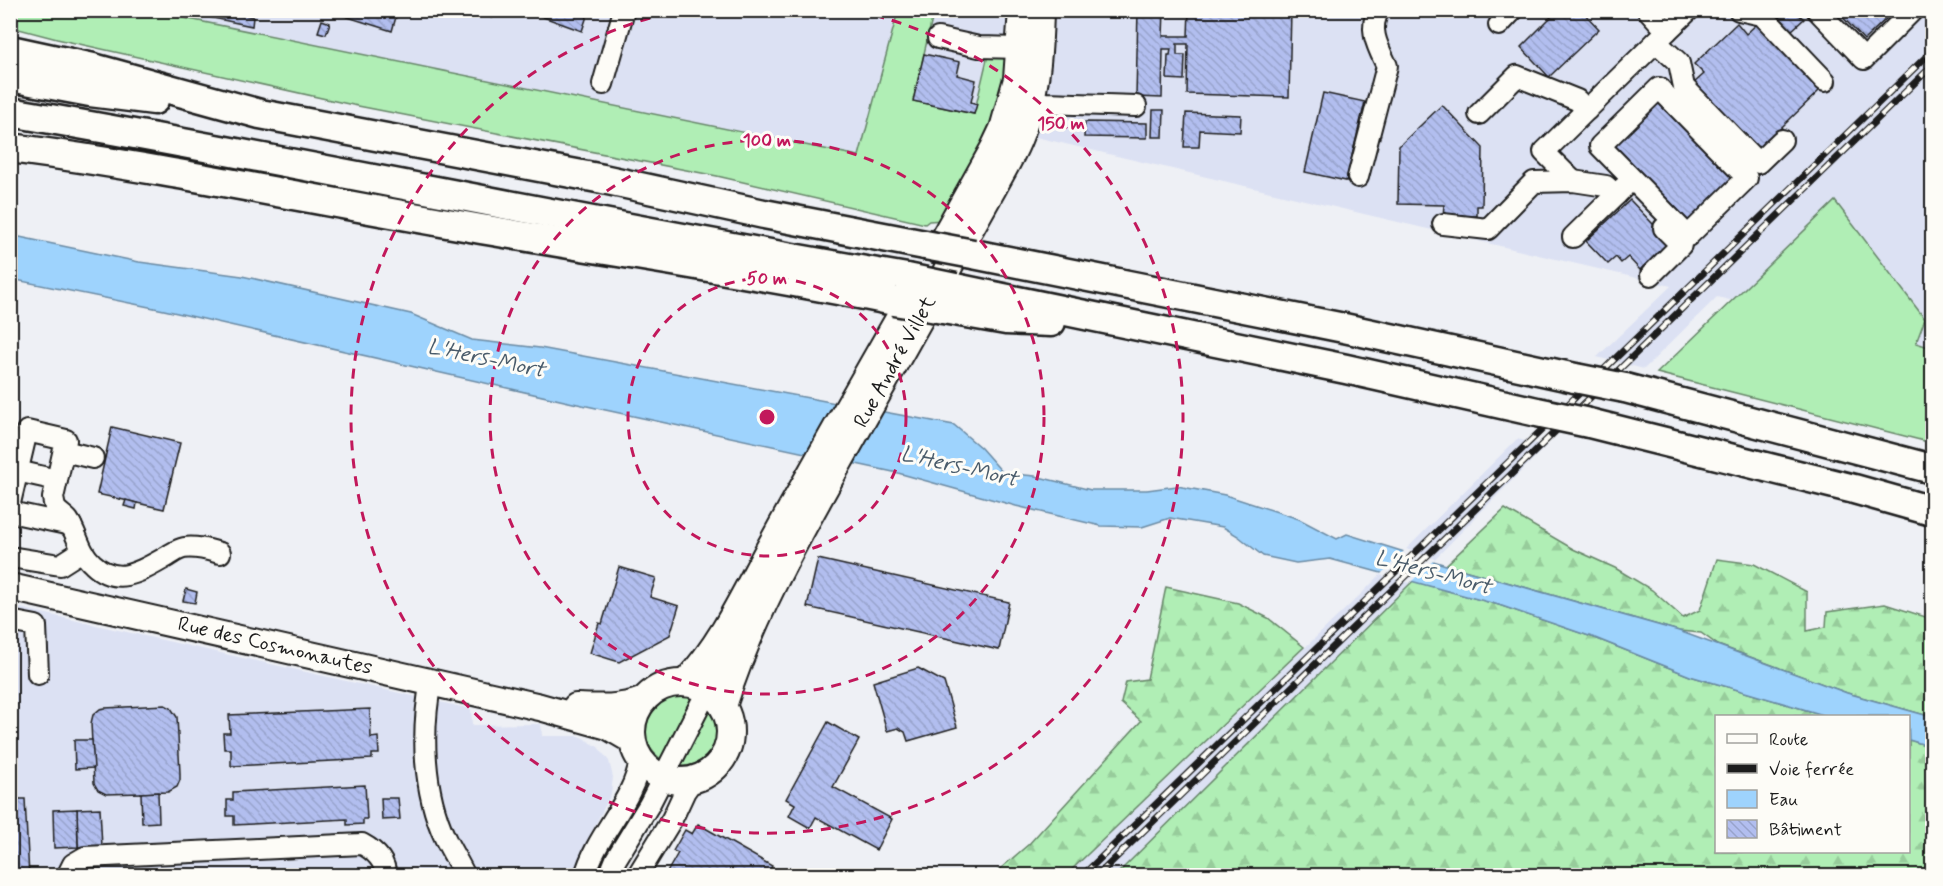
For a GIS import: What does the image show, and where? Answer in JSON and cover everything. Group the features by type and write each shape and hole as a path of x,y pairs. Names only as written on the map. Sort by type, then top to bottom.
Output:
{"highway":[{"path":"10,50 93,69 260,114"},
{"path":"10,77 90,92 260,114 603,179 764,214 925,245 963,236 1344,328 1625,388 1932,469"},
{"path":"10,112 268,158 711,244 900,290"},
{"path":"10,148 94,159 297,197 651,256 900,290 1154,329 1590,423 1854,489 1932,511"}],"main road":[{"name":"Rue André Villet","path":"963,236 1003,129 1017,79 1022,10"},
{"name":"Rue André Villet","path":"706,693 713,651 805,504 878,374 1009,158 1031,100 1037,64 1040,10"},
{"name":"Rue André Villet","path":"706,693 737,663 805,504"},
{"name":"Rue des Cosmonautes","path":"10,587 540,706 608,726 636,750 650,770 662,778"},
{"name":"Rue des Cosmonautes","path":"540,706 610,708 631,705 673,682 706,693"},
{"path":"662,778 677,781 693,780 710,772 720,762 727,749 729,727 706,693"},
{"path":"636,750 632,726 635,712 642,700"}],"street":[{"path":"603,84 624,10"},
{"path":"963,236 1016,119 1029,56 1031,10"},
{"path":"1358,177 1388,66 1374,37 1376,15 1379,10"},
{"path":"1499,25 1513,10"},
{"path":"1648,10 1679,63 1684,87 1758,163 1782,140"},
{"path":"1574,181 1544,152 1689,10"},
{"path":"1739,10 1762,15 1825,81"},
{"path":"1816,10 1864,59 1913,10"},
{"path":"938,38 980,47 1020,48"},
{"path":"1635,63 1747,178 1688,236 1600,146 1659,88"},
{"path":"1479,114 1517,76 1577,100 1587,110"},
{"path":"1031,100 1045,103 1136,106"},
{"path":"1443,224 1488,229 1534,182 1574,181 1606,186 1616,195"},
{"path":"1573,237 1624,187 1680,245 1651,275"},
{"path":"10,503 27,431 66,440 53,498 55,508 66,518 82,551 93,565 117,577 139,573 182,548 195,547 220,553"},
{"path":"64,452 93,458"},
{"path":"17,471 57,480"},
{"path":"10,512 70,525"},
{"path":"10,557 60,565 82,551"},
{"path":"109,609 117,577"},
{"path":"10,621 36,626 38,674"},
{"path":"431,681 427,699 426,726 430,793 444,837 465,876"},
{"path":"609,876 616,859 649,805 706,693"},
{"path":"585,876 597,845 629,792 638,771 636,750"},
{"path":"637,876 693,780"},
{"path":"67,876 73,864 85,857 362,844 381,858 386,876"}],"shaded area":[{"path":"150,11 1932,11 1932,348 1717,297 1644,369 1597,357 1671,286 980,124 941,173"},
{"path":"1517,439 1546,446 1337,658 1115,875 1066,876 1360,595"},
{"path":"11,606 471,709 472,725 541,724 542,736 580,736 598,747 609,761 613,777 611,794 583,849 575,875 11,876"}],"green space":[{"path":"10,11 150,11 859,156 898,11 915,11 933,15 913,101 974,114 988,55 1012,57 1002,110 943,220 929,221 925,224 717,176 353,105 57,39 11,27"},
{"path":"1835,201 1925,319 1916,343 1932,348 1932,443 1657,373"},
{"path":"1505,509 1573,549 1615,568 1652,590 1683,618 1700,610 1717,559 1754,564 1807,592 1807,631 1826,627 1827,612 1885,604 1932,619 1932,717 1847,693 1718,645 1701,633 1679,631 1446,565"},
{"path":"1413,581 1499,605 1595,638 1690,676 1824,715 1715,715 1715,853 1910,853 1910,740 1932,747 1932,875 1115,876"},
{"path":"1166,587 1238,603 1268,618 1304,647 1066,875 993,875 1029,844 1141,721 1121,703 1126,682 1147,679"},
{"path":"678,695 694,697 664,761 648,744 647,724 658,706"},
{"path":"708,706 717,728 713,748 698,762 687,766 674,766"}],"water":[{"name":"L'Hers-Mort","path":"10,235 139,262 242,276 411,314 472,340 540,348 954,425 981,448 1003,473 1035,476 1091,490 1147,490 1177,486 1225,495 1299,519 1337,539 1347,534 1446,565 1679,631 1847,693 1932,717 1932,747 1910,740 1910,715 1824,715 1690,676 1595,638 1499,605 1330,559 1296,563 1263,556 1223,527 1170,518 1142,527 1101,526 1016,506 898,473 573,403 164,310 11,279"}],"pier":[{"path":"1406,549 1435,559 1410,583 1380,575"}],"building":[{"path":"175,10 204,10 203,16"},
{"path":"209,10 221,10 253,17 252,26 208,17"},
{"path":"335,10 398,10 392,31 335,13"},
{"path":"471,10 494,10 492,18"},
{"path":"524,10 589,10 582,31"},
{"path":"1138,10 1164,10 1163,36 1188,36 1189,10 1291,10 1289,97 1187,94 1188,44 1177,44 1177,55 1185,55 1184,80 1167,79 1168,55 1171,49 1163,49 1162,98 1136,97"},
{"path":"1558,10 1581,10 1599,29 1549,77 1521,47"},
{"path":"1771,10 1800,10 1798,14 1804,19 1791,31"},
{"path":"1836,10 1895,10 1864,40"},
{"path":"322,20 330,23 326,34 318,32"},
{"path":"1737,23 1746,34 1757,24 1820,90 1758,150 1694,83 1704,74 1694,64"},
{"path":"924,54 960,62 957,75 976,80 971,102 977,104 974,114 913,101"},
{"path":"1323,93 1365,102 1346,181 1305,172"},
{"path":"1659,98 1737,179 1688,225 1611,145"},
{"path":"1442,105 1483,148 1482,206 1477,206 1477,216 1443,216 1444,205 1398,204 1399,146"},
{"path":"1153,110 1164,110 1163,137 1152,137"},
{"path":"1186,113 1241,115 1240,132 1200,130 1199,147 1184,147"},
{"path":"1085,122 1147,123 1147,138 1084,137"},
{"path":"1630,200 1673,245 1651,266 1648,262 1640,270 1628,257 1621,263 1616,257 1608,264 1586,241"},
{"path":"112,427 180,443 164,509 97,494"},
{"path":"126,500 137,503 136,509 124,506"},
{"path":"818,559 1009,602 999,650 807,607"},
{"path":"619,567 656,578 650,597 679,606 670,635 619,662 590,653 599,623 602,624"},
{"path":"186,589 197,592 195,603 183,601"},
{"path":"918,668 944,682 957,727 908,741 905,732 898,728 887,731 873,682"},
{"path":"165,705 171,708 177,717 180,780 177,787 168,792 106,794 98,790 94,783 91,723 93,715 105,708"},
{"path":"370,709 371,738 378,737 379,754 372,754 372,759 231,766 231,749 224,749 223,733 230,733 229,715"},
{"path":"828,722 859,740 833,787 892,819 876,850 816,817 810,828 789,816 795,804 786,799"},
{"path":"74,740 92,740 94,768 75,769"},
{"path":"365,785 367,819 363,819 363,824 347,825 347,819 234,825 234,816 227,816 227,800 233,800 233,792"},
{"path":"158,792 159,822 142,823 141,793"},
{"path":"381,798 398,798 400,819 382,820"},
{"path":"10,799 25,799 29,876 10,876"},
{"path":"100,808 102,847 78,847 77,809"},
{"path":"77,809 78,847 54,848 53,810"},
{"path":"698,824 772,866 767,876 717,876 708,871 705,876 665,876 678,853 673,851 685,830 692,834"},
{"path":"371,869 371,876 266,876 266,874"}],"railway":[{"path":"1082,876 1932,51"},
{"path":"1097,876 1932,66"}]}
